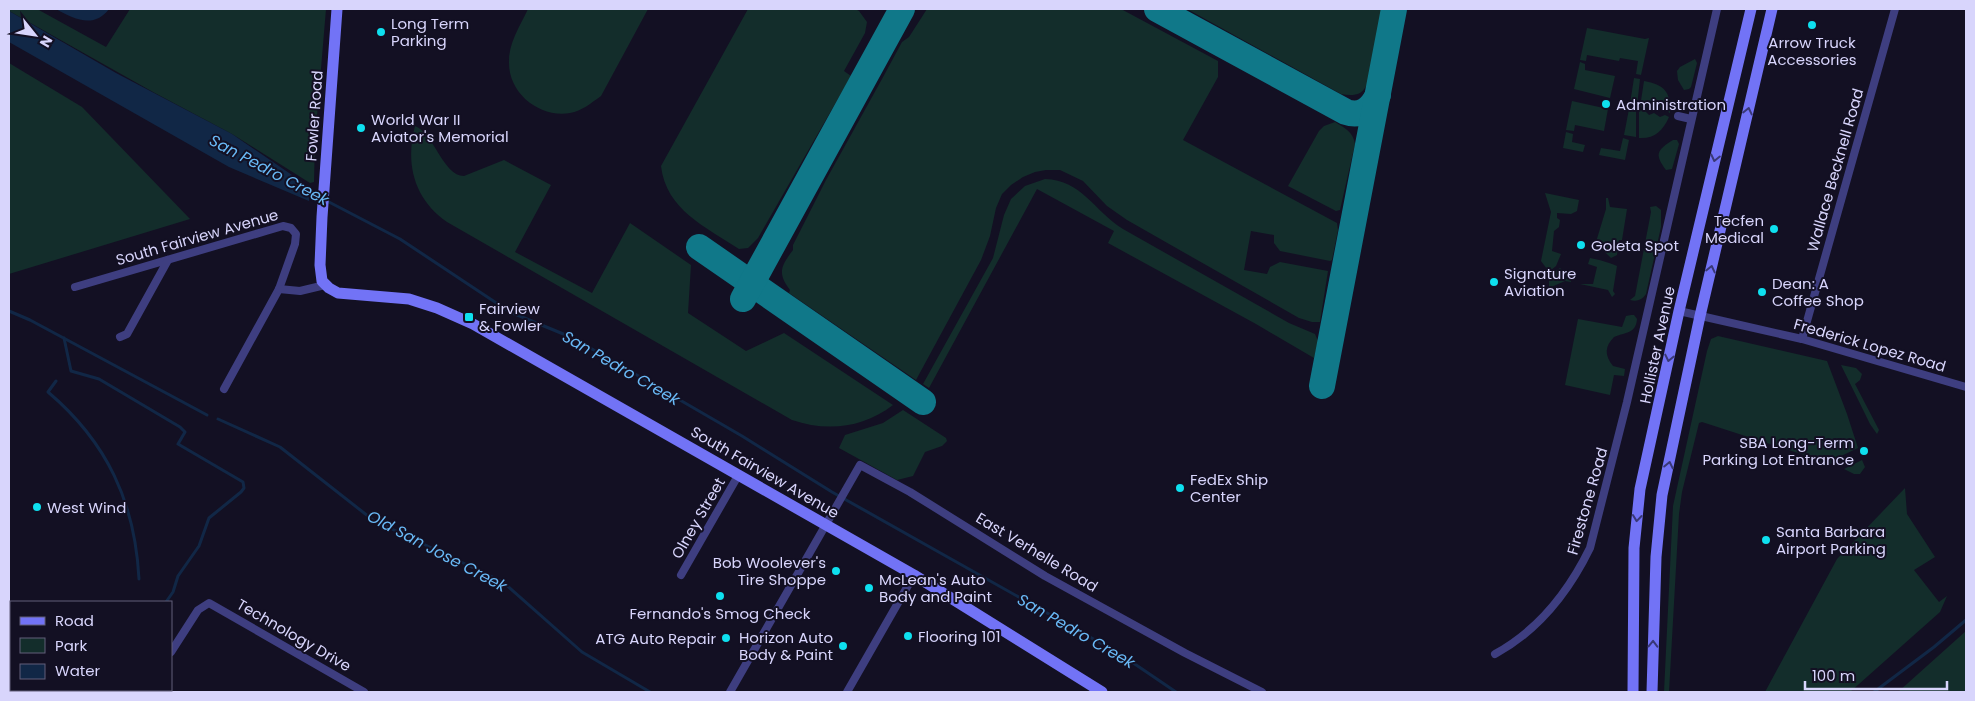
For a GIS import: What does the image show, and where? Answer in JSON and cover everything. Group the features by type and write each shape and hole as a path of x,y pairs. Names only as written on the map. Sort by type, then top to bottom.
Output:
{"main road":[{"name":"Fowler Road","path":"325,285 320,271 322,217 337,9"},
{"name":"Hollister Avenue","path":"1632,692 1634,548 1640,490 1679,311 1751,9"},
{"path":"1652,692 1656,566 1662,495 1700,316 1772,9"},
{"name":"South Fairview Avenue","path":"325,285 343,294 409,299 437,308 473,324 914,575 1102,692"}],"street":[{"name":"Firestone Road","path":"1494,654 1515,642 1535,627 1580,569 1590,548 1602,508 1633,379 1717,9"},
{"name":"Wallace Becknell Road","path":"1802,339 1895,9"},
{"path":"1678,116 1691,119"},
{"name":"South Fairview Avenue","path":"75,287 287,226 295,232 296,240 279,289"},
{"path":"120,337 127,334 168,260"},
{"path":"224,389 279,289 300,291 325,285"},
{"name":"Frederick Lopez Road","path":"1679,311 1721,319 1802,339 1966,387"},
{"name":"East Verhelle Road","path":"730,692 860,465 910,492 1045,576 1185,653 1262,692"},
{"name":"Olney Street","path":"681,575 739,474"},
{"path":"847,692 914,575"},
{"name":"Technology Drive","path":"172,650 198,610 209,603 364,692"}],"green space":[{"path":"9,9 37,9 106,47 130,9 326,9 315,140 314,182 310,183 232,134 153,92 9,11"},
{"path":"528,9 648,9 601,96 578,110 559,114 548,112 528,102 514,85 510,74 510,49"},
{"path":"748,9 855,9 859,11 867,22 865,33 844,71 851,76 758,238 748,248 739,249 701,225 679,206 664,181 661,166"},
{"path":"927,9 1121,9 1218,61 1218,77 1183,140 1337,223 1338,230 1332,260 1330,261 1280,251 1274,243 1274,235 1251,231 1244,270 1267,274 1270,267 1280,262 1328,271 1320,322 1299,318 1127,220 1107,206 1083,181 1060,170 1035,172 1011,185 1002,194 981,260 916,380 789,293 790,290 783,279 783,265 793,250 793,245 826,180 902,42 909,37"},
{"path":"1187,9 1385,9 1377,54 1370,79 1360,93 1350,95 1341,94"},
{"path":"1587,28 1645,39 1649,38 1641,75 1636,74 1638,61 1620,58 1619,61 1587,55 1586,61 1580,60"},
{"path":"1695,59 1697,63 1691,87 1684,90 1678,80 1677,71 1680,67"},
{"path":"1580,62 1585,64 1585,70 1615,76 1610,98 1574,89"},
{"path":"9,63 82,107 190,219 9,274"},
{"path":"1634,78 1640,79 1637,106 1630,104"},
{"path":"1644,81 1665,90 1669,99 1670,113 1660,107 1656,110 1650,105 1645,108 1640,107"},
{"path":"1572,101 1608,109 1604,131 1575,125 1574,131 1566,130"},
{"path":"1629,109 1636,111 1636,137 1624,135"},
{"path":"1639,110 1645,111 1649,115 1654,113 1660,117 1665,115 1669,117 1657,133 1649,137 1639,138"},
{"path":"1335,122 1350,133 1355,144 1340,210 1336,211 1288,186 1319,131 1324,126"},
{"path":"415,126 422,130 444,162 457,174 464,176 504,160 551,185 515,252 592,293 630,223 691,265 688,313 746,351 784,333 893,405 869,419 844,426 818,426 792,420 447,222 427,203 415,180 411,154"},
{"path":"1566,132 1573,134 1572,142 1585,145 1583,152 1563,148"},
{"path":"1623,138 1629,140 1625,160 1599,155 1601,148 1620,151"},
{"path":"1673,140 1677,140 1679,144 1672,169 1666,170 1660,160 1659,153 1663,147"},
{"path":"1045,179 1069,185 1123,229 1289,323 1315,334 1318,341 1314,358 1108,243 1114,231 1037,189 929,388 923,384 993,258 1004,215 1011,199 1025,186"},
{"path":"1545,193 1579,200 1577,211 1571,214 1557,213 1557,218 1560,220 1559,227 1554,231 1552,251 1561,254 1556,266 1551,270 1547,269 1541,261 1551,212"},
{"path":"1606,198 1608,198 1610,207 1627,209 1622,240 1619,240 1617,255 1611,258 1600,247 1601,243 1596,242 1606,209"},
{"path":"1656,206 1661,210 1661,227 1646,294 1639,300 1630,300 1635,296 1651,212 1650,207"},
{"path":"1590,258 1617,266 1613,291 1615,294 1612,297 1608,290 1580,284 1593,284 1597,267 1588,264"},
{"path":"1560,268 1563,271 1562,278 1571,279 1571,282 1565,281 1549,288 1549,276"},
{"path":"1634,315 1637,319 1635,327 1629,332 1614,337 1607,347 1608,358 1613,366 1625,369 1624,376 1614,375 1610,395 1565,385 1578,319 1622,327 1626,316"},
{"path":"1718,336 1827,361 1858,448 1839,457 1835,465 1702,422 1699,423 1682,492 1679,514 1669,692 1664,692 1673,506 1707,351 1711,339"},
{"path":"1841,365 1856,368 1862,374 1860,380 1855,384 1879,430 1877,434 1870,424"},
{"path":"903,410 946,438 947,441 942,446 925,452 913,476 897,480 839,448 845,435 883,423"},
{"path":"1862,460 1865,467 1860,474 1854,474 1844,469"},
{"path":"1905,488 1907,514 1935,557 1914,570 1939,602 1947,596 1940,612 1850,692 1765,692 1837,559"},
{"path":"1966,631 1966,692 1898,692"}],"water":[{"path":"56,9 109,9 97,19 84,20 77,19"},
{"path":"9,11 116,73 232,134 311,188 309,201 229,167 9,42"}],"waterway":[{"name":"San Pedro Creek","path":"307,191 321,198"},
{"name":"San Pedro Creek","path":"327,201 400,239 510,312 573,338 742,436 832,492 1120,654 1176,692"},
{"name":"Old San Jose Creek","path":"9,311 30,320 207,415"},
{"path":"64,338 71,371 99,379 180,427 185,432 178,444 243,482 244,488 241,492 209,518 199,546 178,576 173,592 167,601"},
{"path":"56,381 48,392 87,431 114,475 124,499 131,524 139,579"},
{"name":"Old San Jose Creek","path":"218,419 280,447 373,520 503,582 582,652 650,692"},
{"name":"San Pedro Creek","path":"1874,692 1934,647 1966,620"}],"taxiway":[{"path":"743,299 902,9"},
{"path":"1157,9 1346,112 1361,113 1365,111 1378,95"},
{"path":"1322,386 1394,9"},
{"path":"699,247 923,402"}],"place":[{"name":"Arrow Truck Accessories","path":"1812,25"},
{"name":"Long Term Parking","path":"381,32"},
{"name":"Administration","path":"1606,104"},
{"name":"World War II Aviator's Memorial","path":"361,128"},
{"name":"Tecfen Medical","path":"1774,229"},
{"name":"Goleta Spot","path":"1581,245"},
{"name":"Signature Aviation","path":"1494,282"},
{"name":"Dean: A Coffee Shop","path":"1762,292"},
{"name":"Fairview & Fowler","path":"469,317"},
{"name":"SBA Long-Term Parking Lot Entrance","path":"1864,451"},
{"name":"FedEx Ship Center","path":"1180,488"},
{"name":"West Wind","path":"37,507"},
{"name":"Santa Barbara Airport Parking","path":"1766,540"},
{"name":"Bob Woolever's Tire Shoppe","path":"836,571"},
{"name":"McLean's Auto Body and Paint","path":"869,588"},
{"name":"Fernando's Smog Check","path":"720,596"},
{"name":"Flooring 101","path":"908,636"},
{"name":"ATG Auto Repair","path":"726,638"},
{"name":"Horizon Auto Body & Paint","path":"843,646"}]}
